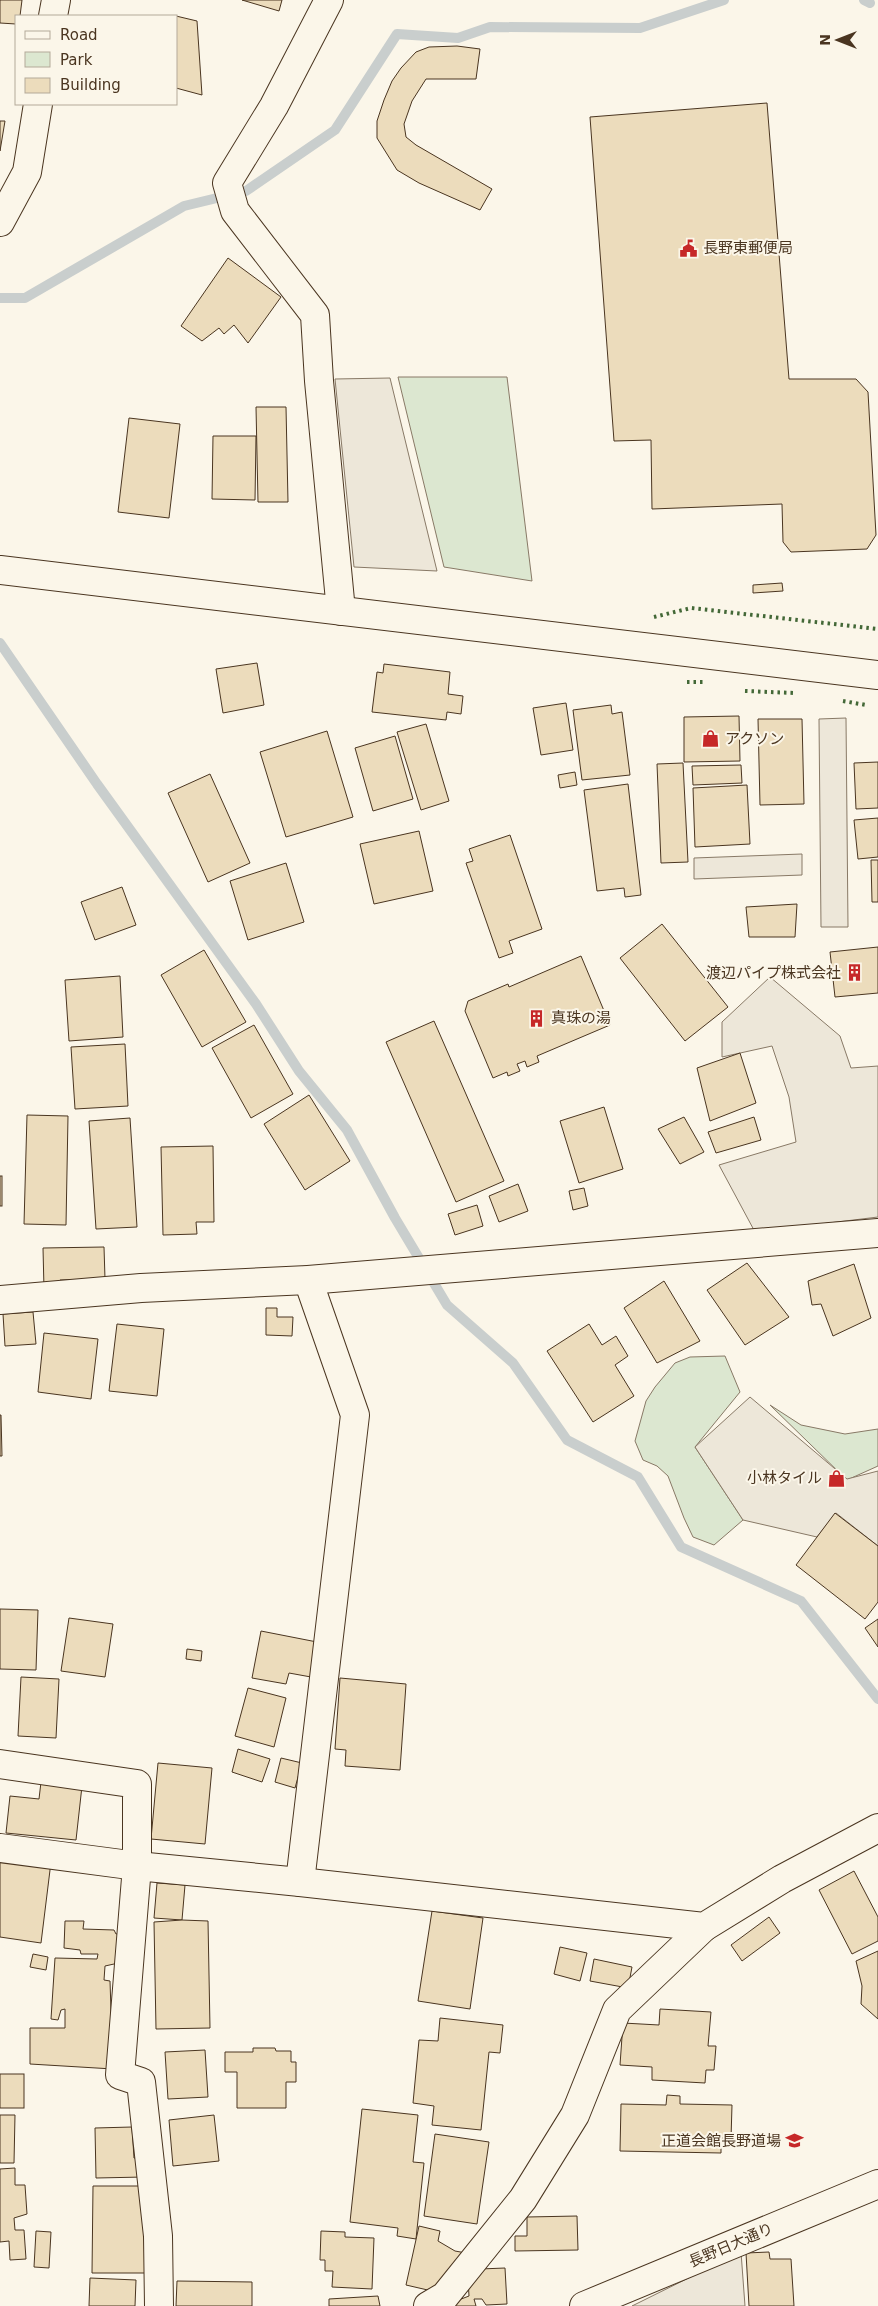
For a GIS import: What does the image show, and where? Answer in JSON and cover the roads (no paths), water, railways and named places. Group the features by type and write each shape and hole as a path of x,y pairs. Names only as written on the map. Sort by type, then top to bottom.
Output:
{"street":[{"path":"53,15 56,0"},
{"path":"329,0 274,106 226,183 235,211 315,315 319,381 341,611"},
{"path":"0,222 26,172 38,105"},
{"path":"0,570 878,675"},
{"path":"0,1300 141,1288 308,1280 878,1233"},
{"path":"300,1882 355,1414 308,1280"},
{"path":"0,1764 138,1784 138,1866 120,2075 141,2082 158,2236 159,2306"},
{"path":"428,2306 445,2296 523,2198 575,2116 617,2010 704,1927 782,1879 878,1828"},
{"path":"0,1848 138,1866 704,1927"},
{"name":"長野日大通り","path":"584,2306 878,2184"}],"waterway":[{"path":"0,298 25,298 184,206 246,191 335,130 397,34 458,38 490,27 640,28 724,0"},
{"path":"864,0 870,3"},
{"path":"0,643 97,784 256,1004 299,1071 347,1130 395,1218 447,1305 513,1363 567,1440 638,1477 681,1547 801,1601 878,1699"}],"place":[{"name":"長野東郵便局","path":"689,248"},
{"name":"アクソン","path":"711,739"},
{"name":"渡辺パイプ株式会社","path":"855,973"},
{"name":"真珠の湯","path":"537,1018"},
{"name":"小林タイル","path":"836,1478"},
{"name":"正道会館長野道場","path":"795,2141"}]}
